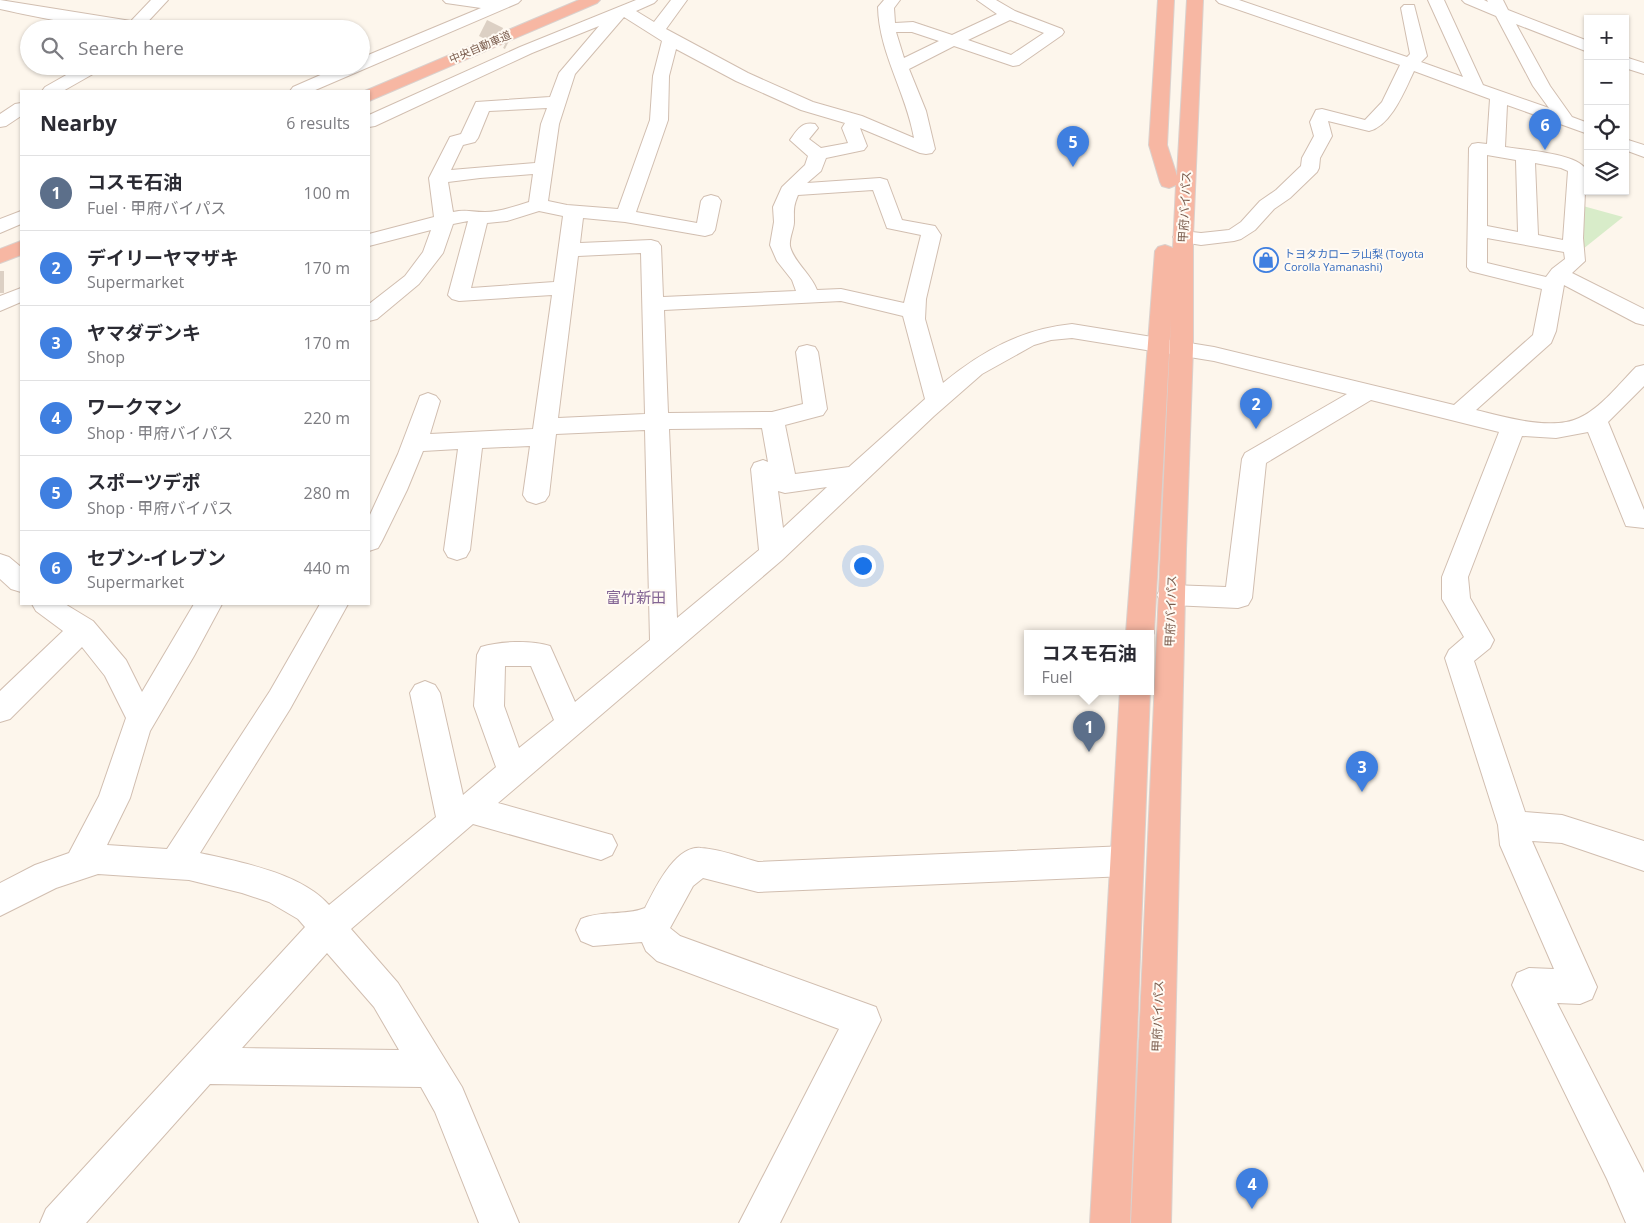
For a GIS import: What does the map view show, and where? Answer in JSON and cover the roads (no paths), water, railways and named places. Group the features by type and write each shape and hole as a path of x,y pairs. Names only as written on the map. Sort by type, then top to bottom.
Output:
{"highway":[{"name":"中央自動車道","path":"356,90 566,0"},
{"name":"中央自動車道","path":"370,96 592,0"},
{"path":"1166,0 1158,145 1177,191 1198,182 1206,0"},
{"name":"甲府バイパス","path":"1179,0 1182,103"},
{"name":"甲府バイパス","path":"1151,1223 1171,595 1171,346 1182,103 1195,0"},
{"name":"甲府バイパス","path":"1140,630 1183,237 1177,191"},
{"path":"0,257 20,247"},
{"path":"8,280 20,263"},
{"path":"1110,1223 1135,695"}],"street":[{"path":"141,20 160,0"},
{"path":"451,0 507,3"},
{"path":"370,122 526,50 649,0"},
{"path":"625,216 659,120 664,35 679,0"},
{"path":"622,11 742,77 807,106 856,120 926,148 917,110 899,67 885,20 886,7 892,0"},
{"path":"887,28 912,27 1013,61 1056,32 1009,14 985,0"},
{"path":"1224,0 1409,63 1584,128"},
{"path":"1436,0 1476,87"},
{"path":"1470,0 1499,6 1584,45"},
{"path":"370,60 507,3"},
{"path":"0,4 85,20"},
{"path":"1499,6 1542,86 1566,121"},
{"path":"1183,237 1201,239 1234,235 1248,226 1267,205 1283,194 1310,168 1311,158 1323,136 1319,122 1322,114 1369,126 1390,104 1409,63 1419,56 1409,8"},
{"path":"538,205 550,124 567,73 622,11"},
{"path":"899,67 1009,14"},
{"path":"466,19 483,28"},
{"path":"509,42 526,50"},
{"path":"1629,63 1644,69"},
{"path":"370,313 412,280 433,253 444,221 438,178 456,141 469,138 473,98 483,69"},
{"path":"53,90 79,75"},
{"path":"300,90 335,75"},
{"path":"1496,151 1499,96"},
{"path":"473,98 557,102"},
{"path":"0,122 15,110"},
{"path":"809,128 799,140 818,154 858,146 851,128 856,120"},
{"path":"1629,145 1644,151"},
{"path":"1460,412 1543,338 1556,279 1575,261 1573,248 1577,204 1576,169 1566,162 1478,148 1477,267 1556,279 1644,318"},
{"path":"809,298 802,279 787,261 780,246 784,222 783,207 790,190 814,167 818,154"},
{"path":"1525,155 1528,239"},
{"path":"438,178 480,172 543,168"},
{"path":"790,190 880,184 894,224 928,230 931,235 915,299 914,319 937,401"},
{"path":"370,240 465,216 507,215 538,205 574,212 625,216 705,230 711,200"},
{"path":"536,495 574,212"},
{"path":"0,227 20,217"},
{"path":"479,217 459,295 564,288"},
{"path":"1476,230 1573,248"},
{"path":"569,250 651,246 664,644"},
{"path":"0,305 20,295"},
{"path":"653,304 841,295 914,312"},
{"path":"60,1223 327,928 773,553 974,369 1026,340 1049,333 1072,331 1171,346 1214,354 1460,412 1513,427 1543,430 1572,428 1596,420 1644,372"},
{"path":"414,443 471,440 657,421 772,420 815,409 806,352"},
{"path":"1171,595 1238,598 1254,459 1369,391"},
{"path":"370,537 381,491 414,443 428,401"},
{"path":"772,420 785,484 857,475"},
{"path":"1596,420 1635,519 1644,519"},
{"path":"1513,427 1455,577 1456,599 1480,640 1459,658 1514,825 1516,845 1580,987 1529,985 1621,1165 1644,1219"},
{"path":"457,550 471,440"},
{"path":"763,469 773,553"},
{"path":"0,564 20,581"},
{"path":"47,605 68,621 83,629 116,668 142,718"},
{"path":"82,864 114,798 136,728 207,605"},
{"path":"175,864 280,700 333,605"},
{"path":"0,710 83,629"},
{"path":"513,772 489,706 491,655 540,654 570,723"},
{"path":"425,693 461,815"},
{"path":"461,815 601,846"},
{"path":"1514,825 1562,829 1644,856"},
{"path":"0,900 47,876 98,859 189,865 242,878 278,890 310,908 386,995 449,1100 498,1222"},
{"path":"593,930 639,927 657,919 681,876 699,862 758,877 1126,861"},
{"path":"650,922 658,939 669,949 863,1020 759,1223"},
{"path":"201,1066 430,1069"}],"tunnel":[{"path":"483,28 509,41"}],"place":[{"name":"セブン-イレブン","path":"1545,150"},
{"name":"スポーツデポ","path":"1073,167"},
{"name":"トヨタカローラ山梨 (Toyota Corolla Yamanashi)","path":"1266,260"},
{"name":"デイリーヤマザキ","path":"1256,429"},
{"name":"コスモ石油","path":"1089,752"},
{"name":"ヤマダデンキ","path":"1362,792"},
{"name":"ワークマン","path":"1252,1209"}],"district":[{"name":"富竹新田","path":"636,598"}]}
